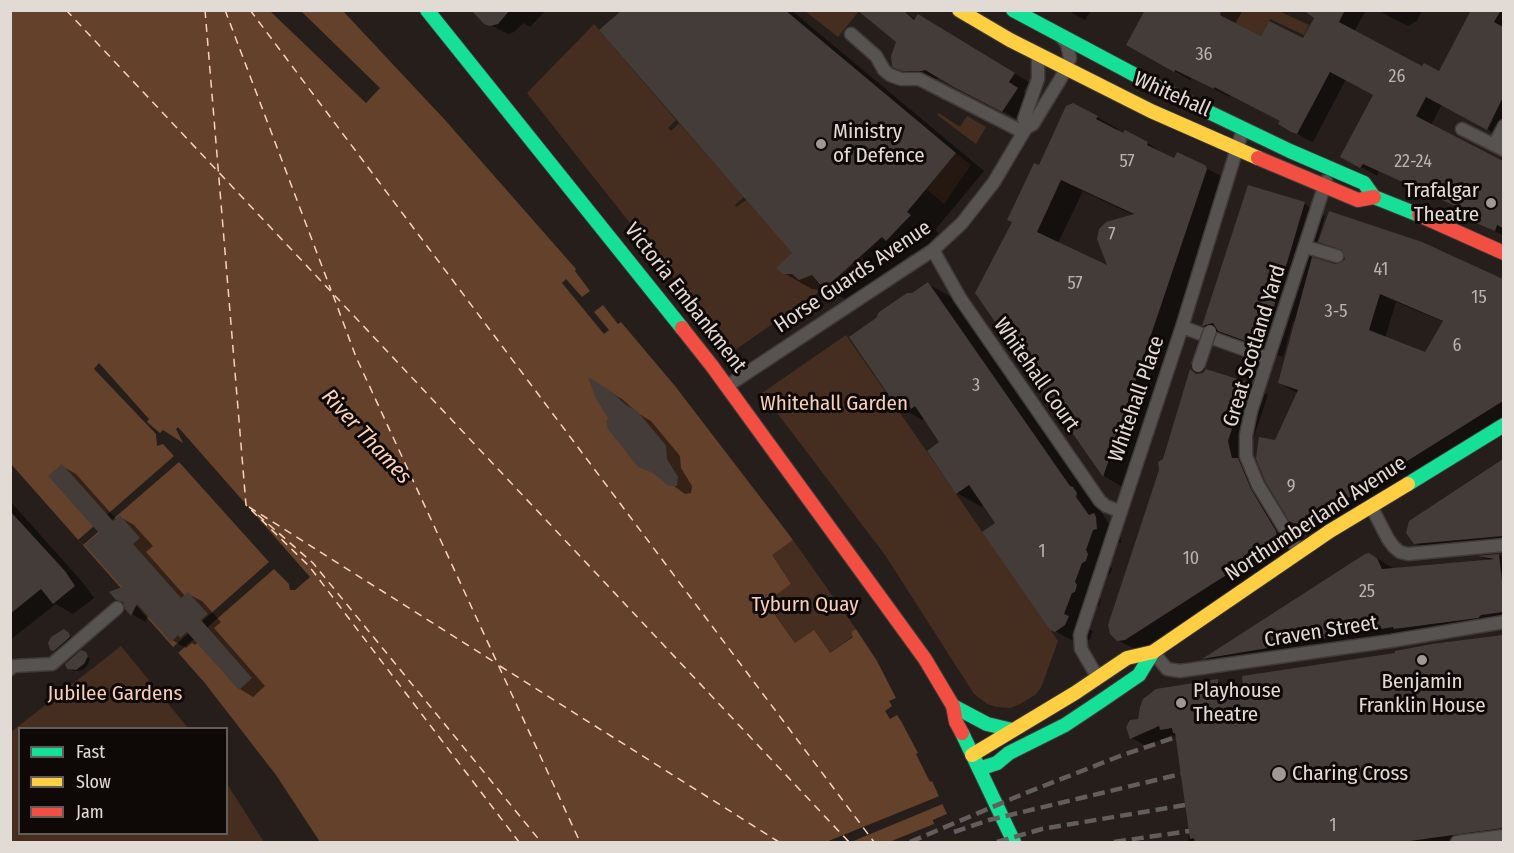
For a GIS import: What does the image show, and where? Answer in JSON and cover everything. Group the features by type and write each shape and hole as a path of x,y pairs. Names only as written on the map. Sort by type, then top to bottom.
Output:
{"main road":[{"name":"Victoria Embankment","path":"428,10 727,386 925,659 953,706 956,722 1014,843"},
{"name":"Whitehall","path":"959,10 1038,54 1151,111 1324,187 1358,200 1374,197 1440,223 1503,253"},
{"name":"Whitehall","path":"1013,10 1108,62 1243,129 1364,183 1374,197"},
{"name":"Northumberland Avenue","path":"972,756 1127,658 1153,652 1299,552 1503,425"},
{"name":"Northumberland Avenue","path":"979,769 997,763 1009,753 1065,725 1101,701 1139,675 1153,652"},
{"path":"1098,678 1101,701"},
{"path":"953,706 987,724 1012,730"}],"street":[{"path":"851,34 876,56 884,70 890,75 909,80 919,79 1024,130"},
{"path":"1056,34 1063,39 1069,51 1070,58 1066,68"},
{"name":"Horse Guards Avenue","path":"1024,130 1024,119 1040,70 1038,54"},
{"name":"Horse Guards Avenue","path":"727,386 933,250 962,223 994,182 1024,130 1033,124 1066,68"},
{"path":"1462,129 1498,147 1503,126"},
{"name":"Whitehall Place","path":"1098,678 1081,649 1080,635 1119,511 1182,327 1243,129"},
{"name":"Great Scotland Yard","path":"1299,552 1258,485 1246,456 1246,435 1251,411 1330,168"},
{"name":"Great Scotland Yard","path":"1306,247 1337,255"},
{"name":"Whitehall Court","path":"933,250 960,298 1100,501 1119,511"},
{"path":"1182,327 1268,358"},
{"path":"1198,366 1210,331"},
{"path":"1371,506 1388,539 1400,552 1408,554 1503,545"},
{"path":"10,669 14,666 52,664 117,608"},
{"name":"Craven Street","path":"1153,652 1167,669 1180,672 1503,622"},
{"path":"1457,843 1502,838"}],"green space":[{"path":"805,11 859,11 838,37"},
{"path":"1222,11 1279,11 1309,25 1304,35 1270,19 1261,36 1220,15"},
{"name":"Whitehall Garden","path":"594,24 676,120 668,128 671,131 679,123 744,197 735,205 736,207 746,200 823,288 861,257 868,264 825,290 823,289 732,352 527,93"},
{"path":"939,113 960,127 967,116 986,127 976,144 937,115"},
{"path":"956,153 971,165 944,204 926,189"},
{"name":"Whitehall Garden","path":"846,335 1058,641 1041,688 1035,695 1020,704 1010,708 997,707 987,704 974,694 885,555 762,393"},
{"name":"Tyburn Quay","path":"793,540 856,629 851,632 853,636 830,653 795,643 766,601 791,584 771,555"},
{"name":"Jubilee Gardens","path":"121,646 187,727 18,727 18,835 228,835 228,786 264,842 11,842 11,732"}],"water":[{"name":"River Thames","path":"10,11 343,11 445,120 576,269 575,271 590,291 582,297 566,279 562,283 604,334 609,330 594,312 603,305 618,324 621,322 675,386 793,540 772,555 791,584 766,602 795,643 814,630 830,653 853,637 851,632 856,629 877,661 896,698 889,701 892,706 885,711 890,719 897,715 901,721 947,814 933,820 943,842 320,842 276,775 204,682 11,464"}],"pier":[{"path":"270,11 301,11 380,88 366,103"},
{"path":"99,363 149,419 147,422 160,433 163,430 183,443 176,429 178,427 310,577 295,590 290,590 289,584 274,569 178,653 173,647 269,562 179,462 83,545 78,540 174,456 163,444 157,446 156,434 94,369"},
{"path":"942,795 945,803 851,842 826,842"},
{"path":"950,813 937,821 946,842 889,842 934,824 933,820"}],"building":[{"path":"471,10 510,10 498,24 490,26 484,24"},
{"name":"Ministry of Defence","path":"622,10 785,10 956,153 907,212 911,215 886,241 882,237 824,289 812,275 799,280 792,274 783,274 776,268 792,253 599,30"},
{"path":"857,10 903,10 914,20 918,14 1015,73 1009,82 1018,88 1002,112 925,70 902,71 894,68 891,56 896,42"},
{"path":"1145,10 1222,10 1220,15 1261,36 1269,21 1303,38 1314,18 1303,10 1345,10 1339,22 1422,66 1424,63 1439,71 1471,10 1501,10 1494,22 1503,27 1503,97 1487,130 1426,97 1416,116 1503,161 1503,228 1497,225 1495,231 1476,223 1479,217 1363,164 1360,168 1340,157 1373,95 1330,72 1297,134 1291,132 1278,124 1280,121 1214,87 1214,89 1175,70 1174,72 1126,45"},
{"path":"1073,103 1098,116 1096,119 1123,133 1125,130 1148,142 1147,145 1174,158 1177,152 1205,165 1207,169 1103,477 975,293 1012,222 1007,220 1034,163 1039,165 1066,106","holes":["1061,180 1134,214 1106,222 1099,229 1097,239 1107,265 1037,232"]},
{"path":"1248,185 1305,202 1262,347 1218,331 1213,323 1202,326"},
{"path":"1329,211 1422,242 1503,279 1503,401 1313,520 1299,525 1289,521 1265,481 1256,459 1259,437 1275,440 1298,390 1278,383 1312,257 1335,264 1345,259 1342,250 1318,242","holes":["1380,294 1443,321 1425,352 1369,330"]},
{"path":"928,282 1070,486 1073,487 1077,493 1076,497 1089,515 1094,513 1096,517 1097,529 1093,530 1086,550 1088,554 1086,561 1082,563 1075,582 1077,585 1075,592 1072,593 1064,614 1069,616 1065,625 1055,632 1050,630 982,532 995,523 969,485 956,494 927,451 939,442 915,406 911,409 905,400 896,406 849,337 876,318 879,312"},
{"path":"1190,369 1196,374 1203,373 1206,369 1247,382 1228,441 1232,458 1238,458 1251,489 1276,531 1277,539 1273,545 1125,640 1117,641 1110,634 1108,625 1159,470 1158,462 1163,459"},
{"path":"588,377 637,411 664,443 667,459 678,477 677,486 669,486 653,473 638,467 608,429 606,422 608,418 595,397"},
{"path":"1503,459 1503,536 1414,544 1406,533 1409,521"},
{"path":"62,464 113,521 120,515 140,538 133,544 181,598 188,592 208,614 201,620 252,678 239,690 187,632 180,638 178,635 171,642 137,604 131,616 123,602 116,600 109,592 122,587 85,545 99,533 48,476"},
{"path":"10,511 65,571 75,586 53,604 41,589 10,614"},
{"path":"1369,553 1377,558 1382,569 1495,559 1477,556 1499,554 1503,612 1481,615 1478,618 1394,629 1393,627 1202,659 1365,554"},
{"path":"64,629 70,637 54,651 50,650 48,643 51,637"},
{"path":"1503,635 1503,828 1396,843 1195,843 1194,838 1190,839 1175,733 1172,728 1160,730 1159,726 1130,739 1126,727 1130,720 1138,719 1143,699 1156,689 1218,679 1218,688 1243,685 1242,676 1395,653 1395,651 1432,644"},
{"path":"81,650 88,656 84,664 76,670 67,669 65,664"}],"ferry route":[{"path":"66,10 849,842"},
{"path":"205,10 246,505 309,566 519,842"},
{"path":"225,10 331,290"},
{"path":"250,10 874,842"},
{"path":"333,295 356,357 580,842"},
{"path":"249,507 496,663"},
{"path":"258,515 313,563 541,842"},
{"path":"500,666 779,842"}],"railway":[{"path":"910,842 1023,794 1176,737"},
{"path":"954,832 989,820 1181,774"},
{"path":"997,842 1042,829 1185,805"},
{"path":"1114,842 1189,831"}],"traffic: fast":[{"path":"427,10 682,328"},
{"path":"1013,10 1167,92 1290,151 1364,183 1374,197 1419,215"},
{"path":"1408,484 1504,425"},
{"path":"979,769 997,763 1009,753 1065,725 1101,701 1139,675 1153,652"},
{"path":"953,706 987,724 1012,730"},
{"path":"962,733 1014,842"}],"traffic: slow":[{"path":"959,10 1010,40 1151,111 1258,158"},
{"path":"972,755 1075,693 1127,658 1153,652 1330,531 1408,484"}],"traffic: jam":[{"path":"1258,158 1358,200 1374,197"},
{"path":"1419,215 1504,253"},
{"path":"682,328 925,659 953,706 956,722 962,733"}],"place":[{"name":"Ministry of Defence","path":"821,144"},
{"name":"Trafalgar Theatre","path":"1491,203"},
{"name":"Benjamin Franklin House","path":"1422,660"},
{"name":"Playhouse Theatre","path":"1181,703"},
{"name":"Charing Cross","path":"1279,774"}]}
